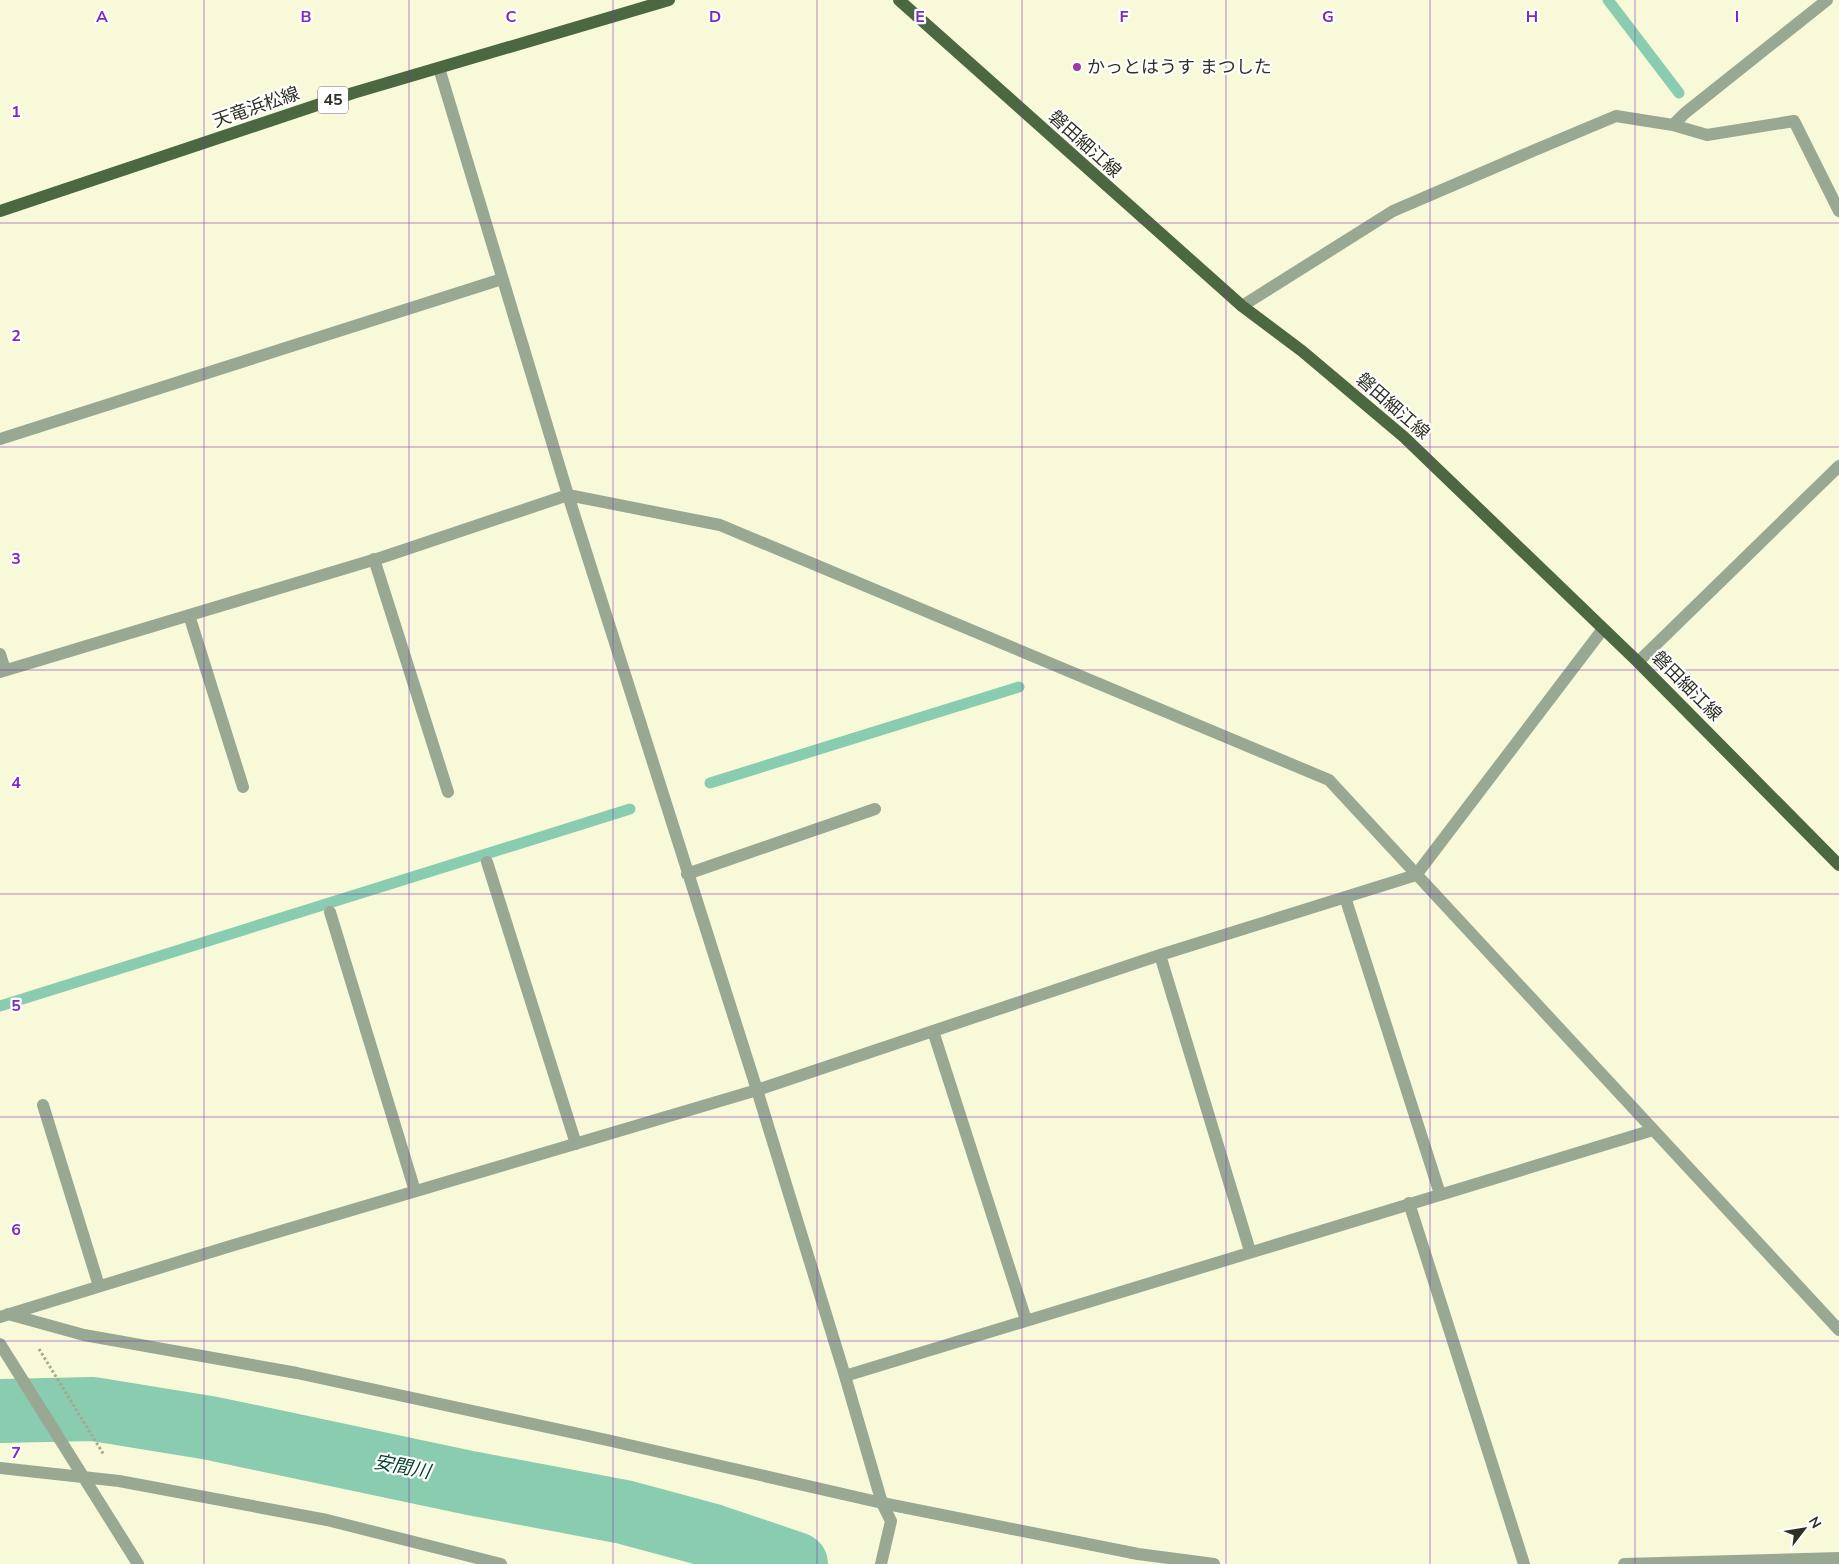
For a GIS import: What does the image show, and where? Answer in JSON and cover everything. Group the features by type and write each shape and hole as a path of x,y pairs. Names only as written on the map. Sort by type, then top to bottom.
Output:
{"main road":[{"name":"天竜浜松線","path":"0,211 353,93 669,0"},
{"name":"磐田細江線","path":"899,0 1242,306 1302,351 1404,437 1638,662 1839,865"}],"street":[{"path":"1673,126 1693,107 1827,0"},
{"path":"439,68 568,496 757,1090 882,1503 892,1521 881,1564"},
{"path":"1242,306 1393,211 1616,116 1673,126 1707,135 1794,121 1839,211"},
{"path":"0,439 502,279"},
{"path":"1638,662 1839,466"},
{"path":"0,654 3,671 374,559 568,496 720,525 1329,780 1839,1330"},
{"path":"374,559 448,792"},
{"path":"189,615 243,787"},
{"path":"4,1316 415,1191 757,1090 1160,955 1416,875 1603,629"},
{"path":"687,874 875,809"},
{"path":"487,862 576,1144"},
{"path":"1346,897 1440,1194"},
{"path":"330,912 415,1191"},
{"path":"1160,955 1250,1252"},
{"path":"933,1031 1026,1320"},
{"path":"43,1105 99,1286"},
{"path":"845,1376 1653,1130"},
{"path":"1409,1203 1524,1564"},
{"path":"4,1316 84,1335 297,1373 607,1440 882,1503 1138,1554 1214,1564"},
{"path":"0,1344 74,1459 138,1564"},
{"path":"0,1468 84,1476 327,1520 500,1564"},
{"path":"1624,1564 1839,1558"}],"path":[{"path":"35,1343 109,1463"}],"waterway":[{"path":"1608,0 1679,93"},
{"path":"710,783 1019,687"},
{"path":"0,1006 630,809"},
{"name":"安間川","path":"0,1411 93,1409 210,1428 470,1483 624,1512 713,1536 796,1564"}],"place":[{"name":"かっとはうす まつした","path":"1077,67"}]}
